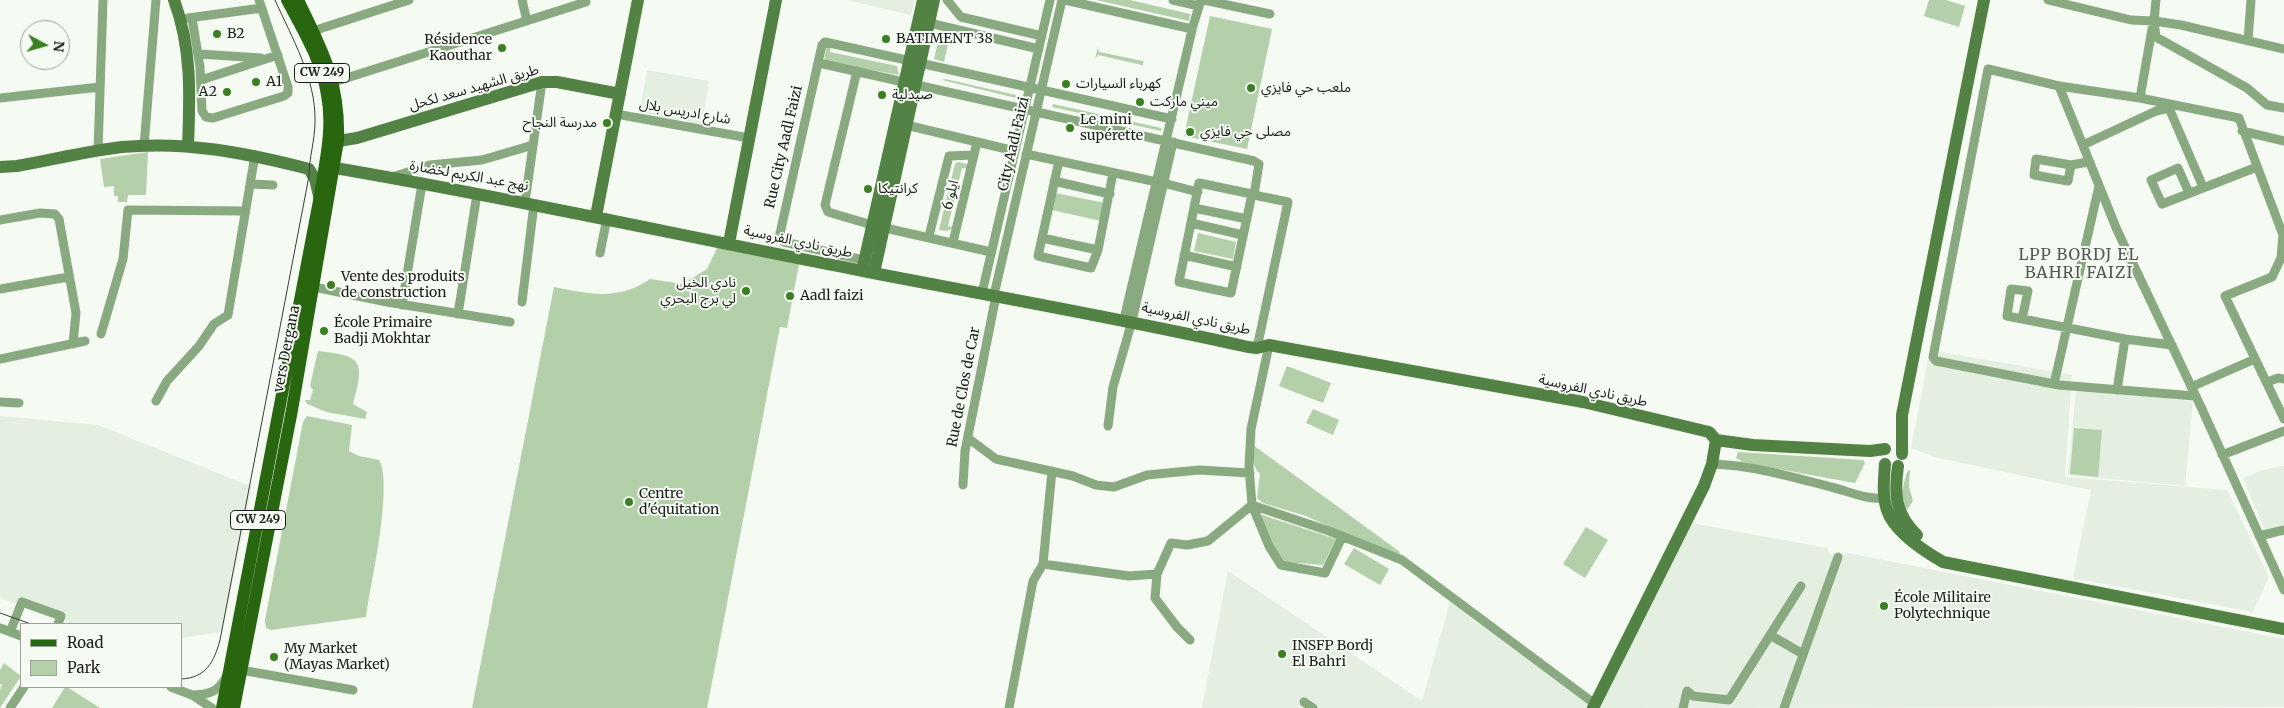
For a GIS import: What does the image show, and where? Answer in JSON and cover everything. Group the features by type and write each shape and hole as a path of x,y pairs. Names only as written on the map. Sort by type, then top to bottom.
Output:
{"main road":[{"path":"174,0 187,18 191,86 188,146"},
{"name":"CW 249","path":"287,0 305,33 324,78 328,111 327,154 296,354"},
{"name":"vers Dergana","path":"234,708 236,669 296,354 314,288 338,141 338,101 334,82 298,0"},
{"path":"602,217 616,114 638,0"},
{"path":"729,243 776,0"},
{"path":"869,266 923,22 923,0"},
{"path":"923,22 934,0"},
{"path":"1980,1 1972,65 1902,415 1890,456 1884,498 1887,512 1897,526 1926,551 1943,562 2284,629"},
{"name":"طريق الشهيد سعد لكحل","path":"338,141 357,138 542,82 557,82 620,94"},
{"path":"878,226 906,125 910,82"},
{"path":"0,167 17,166 98,151 144,146 188,146 255,155 309,170 316,182 319,201"},
{"path":"309,170 320,163 327,154"},
{"name":"نهج عبد الكريم لخضارة","path":"335,168 529,203 729,243"},
{"name":"طريق نادي الفروسية","path":"729,243 869,266 988,294 1263,346 1583,402 1702,429 1716,440"},
{"path":"1594,706 1690,516 1712,464 1716,440 1753,445 1870,451 1890,456"},
{"path":"1890,456 1897,507 1907,524 1936,551 1975,568"},
{"path":"222,708 236,669"}],"street":[{"path":"98,151 103,0"},
{"path":"144,146 156,0"},
{"path":"313,31 409,0"},
{"path":"522,0 527,21"},
{"path":"947,0 961,17 1042,36"},
{"path":"988,294 991,252 1050,0"},
{"path":"1064,0 1192,29"},
{"name":"City Aadl Faizi","path":"988,294 1026,154 1064,0"},
{"path":"1173,0 1239,4 1270,14"},
{"path":"2140,98 2156,0"},
{"path":"2248,41 2251,0"},
{"path":"2053,1 2131,20 2181,25 2284,49"},
{"path":"334,82 527,21 565,5 586,2"},
{"path":"1108,426 1113,387 1170,141 1172,119 1192,29 1201,2"},
{"path":"260,4 278,55 288,87 288,93 284,96 209,118 202,112 199,54 187,18 260,4"},
{"path":"2154,21 2156,36 2247,88 2268,105 2284,108"},
{"path":"923,22 1039,48"},
{"name":"Rue City Aadl Faizi","path":"869,266 784,242 779,238 822,45 827,42 1172,119"},
{"path":"199,54 266,58"},
{"path":"201,80 278,55"},
{"path":"819,63 1170,141 1259,164 1253,195 1231,293 1178,282 1199,183 1253,195 1288,202 1263,346 1251,429 1250,473 1252,505 1269,546 1281,566 1325,573 1342,537"},
{"path":"1972,65 2059,86 2140,98 2239,118 2242,131 2284,233 2280,258 2272,277 2225,296 2284,419"},
{"path":"1988,68 1933,357 1936,361 1943,364 2054,384 2118,390 2193,392 2255,359"},
{"path":"857,71 826,208 830,213 878,226 991,252"},
{"path":"522,302 534,145 542,82"},
{"path":"2059,86 2117,230 2284,590"},
{"path":"0,98 100,87"},
{"path":"2083,145 2156,111 2169,108 2203,187"},
{"name":"شارع ادريس بلال","path":"616,114 749,138"},
{"path":"906,125 1015,151"},
{"path":"2242,131 2284,141"},
{"path":"928,236 949,156 974,155 977,142"},
{"path":"391,177 430,165 482,160 534,145"},
{"path":"1026,154 1198,192"},
{"path":"156,401 167,381 199,346 214,324 228,315 244,210 255,155"},
{"name":"ايلو 6","path":"954,242 974,155"},
{"path":"1059,160 1038,256 1092,268 1098,250 1113,172"},
{"path":"2071,165 2088,162"},
{"path":"2190,193 2178,168 2151,180 2162,204 2257,167"},
{"path":"1054,181 1110,194"},
{"path":"250,184 273,185"},
{"path":"402,304 422,184"},
{"path":"2054,384 2099,186"},
{"path":"458,314 477,194"},
{"path":"1194,208 1247,219"},
{"path":"101,334 123,259 128,210 244,210"},
{"path":"0,220 40,213 55,214 59,219 68,277 76,312 73,344"},
{"path":"600,253 602,217"},
{"path":"1191,224 1243,235"},
{"path":"1042,238 1098,250"},
{"path":"1184,255 1236,267"},
{"path":"0,290 68,277"},
{"path":"314,288 510,322"},
{"name":"Rue de Clos de Car","path":"963,485 964,451 996,301 988,294"},
{"path":"2022,319 2125,339 2172,345"},
{"path":"2118,390 2125,339"},
{"path":"0,359 85,341"},
{"path":"2267,382 2278,378 2284,379"},
{"path":"0,402 19,403"},
{"path":"2222,455 2284,431"},
{"path":"968,438 996,459 1052,471 1096,485 1114,487 1147,475 1199,470 1250,473"},
{"path":"1712,464 1734,466 1868,497 1884,498"},
{"path":"1009,708 1034,582 1043,564 1052,471"},
{"path":"1252,505 1329,530 1342,537 1402,560 1594,706"},
{"path":"1190,640 1154,598 1157,574 1171,544 1187,545 1208,541 1252,505"},
{"path":"2259,536 2284,530"},
{"path":"1784,708 1838,557"},
{"path":"1043,564 1129,576 1157,574"},
{"path":"1683,708 1687,691 1693,696 1729,700 1801,586"},
{"path":"10,632 22,602 61,616 58,623"},
{"path":"0,628 20,636"},
{"path":"1770,635 1803,654"},
{"path":"192,695 207,695 213,692 236,669 353,690"},
{"path":"10,708 23,688"},
{"path":"174,688 192,695 212,708"},
{"path":"1304,702 1313,708"}],"shaded area":[{"path":"847,0 915,0 911,15"},
{"path":"647,70 709,81 702,125 639,115"},
{"path":"1930,350 2072,375 2065,477 2227,490 2269,577 2253,612 2073,578 2091,490 1938,458 1911,448"},
{"path":"2076,390 2193,401 2185,486 2068,475"},
{"path":"0,416 98,425 252,487 222,632 182,638 182,623 69,623 0,598"},
{"path":"2284,466 2284,525 2265,531 2243,478 2262,470"},
{"name":"École Militaire Polytechnique","path":"1691,523 1827,548 1829,554 1838,557 1848,553 2284,639 2284,707 1599,708"},
{"name":"INSFP Bordj El Bahri","path":"1228,571 1422,701 1450,602 1589,705 1587,708 1202,708"}],"green space":[{"path":"1096,0 1130,0 1190,14 1189,21"},
{"path":"1929,0 1946,0 1965,6 1959,27 1924,16"},
{"path":"1210,16 1272,29 1247,149 1184,136"},
{"path":"938,42 948,44 944,62 934,59"},
{"path":"827,44 831,46 830,52 897,66 899,75 824,62"},
{"path":"1098,47 1099,52 1143,61 1144,58 1142,68 1142,65 1098,55 1095,59"},
{"path":"945,79 1016,95 1016,98 942,80"},
{"path":"1053,104 1161,128 1161,131 1052,107"},
{"path":"148,152 146,195 128,195 127,202 118,202 118,196 114,196 114,186 104,187 100,159"},
{"path":"958,162 967,164 968,169 962,168 948,226 954,228 947,231 939,230 955,164"},
{"path":"1055,193 1105,203 1101,221 1052,210"},
{"path":"1198,233 1236,242 1233,259 1194,251"},
{"name":"Centre d'équitation","path":"719,244 799,264 787,328 780,327 707,708 472,708 554,287 604,294 627,291 650,279 683,284 707,269"},
{"path":"318,351 344,355 357,363 359,378 353,404 367,412 365,419 327,412 307,404 305,400 310,400 313,390 310,386"},
{"path":"1287,366 1331,383 1323,403 1279,386"},
{"path":"1313,409 1339,420 1333,435 1306,423"},
{"path":"307,416 352,425 349,451 359,456 379,460 383,472 384,489 377,555 366,617 271,630 266,628 265,620 303,422"},
{"path":"2074,428 2102,430 2098,477 2070,474"},
{"path":"1253,445 1400,552 1399,554 1345,534 1306,516 1263,503 1257,498 1260,474 1254,464"},
{"path":"1738,452 1863,460 1865,463 1855,483 1745,463 1736,458"},
{"path":"1910,470 1909,487 1913,501 1907,510 1902,496 1907,472"},
{"path":"1259,514 1336,539 1323,565 1285,562 1280,558"},
{"path":"1586,527 1608,540 1585,578 1563,564"},
{"path":"1354,548 1389,569 1380,585 1344,564"},
{"path":"4,663 20,675 20,678 0,708 0,689 2,685 0,684 0,670"},
{"path":"64,688 69,688 100,708 52,708"}],"tram line":[{"path":"182,679 197,676 208,667 212,662 220,640 309,176 315,121 312,90 302,59 275,0"},
{"path":"0,613 28,623"}],"place":[{"name":"B2","path":"217,34"},
{"name":"BATIMENT 38","path":"886,39"},
{"name":"Résidence Kaouthar","path":"502,48"},
{"name":"A1","path":"256,82"},
{"name":"كهرباء السيارات","path":"1066,84"},
{"name":"ملعب حي فايزي","path":"1251,88"},
{"name":"A2","path":"227,92"},
{"name":"صيدلية","path":"882,95"},
{"name":"ميني ماركت","path":"1140,102"},
{"name":"مدرسة النجاح","path":"607,123"},
{"name":"Le mini supérette","path":"1070,128"},
{"name":"مصلى حي فايزي","path":"1190,132"},
{"name":"كرانتيكا","path":"868,189"},
{"name":"Vente des produits de construction","path":"331,285"},
{"name":"نادي الخيل لي برج البحري","path":"746,291"},
{"name":"Aadl faizi","path":"790,296"},
{"name":"École Primaire Badji Mokhtar","path":"324,331"},
{"name":"Centre d'équitation","path":"629,502"},
{"name":"École Militaire Polytechnique","path":"1884,606"},
{"name":"INSFP Bordj El Bahri","path":"1282,654"},
{"name":"My Market (Mayas Market)","path":"274,657"}],"district":[{"name":"LPP BORDJ EL BAHRI FAIZI","path":"2079,264"}]}
